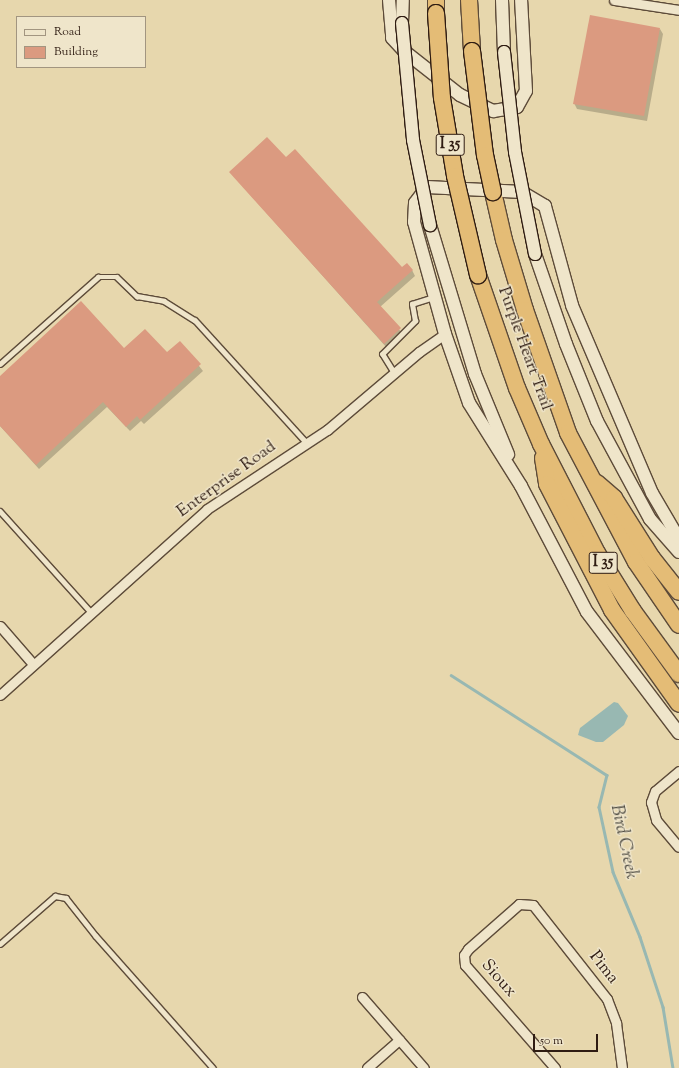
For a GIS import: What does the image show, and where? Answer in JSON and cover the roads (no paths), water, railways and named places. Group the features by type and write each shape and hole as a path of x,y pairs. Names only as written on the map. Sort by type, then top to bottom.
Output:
{"highway":[{"name":"Purple Heart Trail","path":"469,1 472,51 486,155 504,240 546,375 568,433 589,476 636,562 679,625"},
{"name":"Purple Heart Trail","path":"436,6 444,105 455,176 478,275 517,388 541,444 601,560 633,611 679,674"},
{"path":"541,444 547,484 612,610 679,704"},
{"path":"589,476 614,498 652,558 679,592"}],"main road":[{"path":"390,0 392,38 404,51 460,95 493,111 516,107 526,91 521,0"},
{"path":"403,0 402,23 413,140 430,225 475,374 521,486"},
{"path":"502,0 504,52 515,152 535,254 566,344 597,421 650,520 679,552"},
{"path":"679,539 652,493 572,305 545,206 522,192 427,187 415,203 414,222 445,334 469,403 521,486 587,612 679,733"}],"street":[{"path":"614,0 679,10"},
{"name":"Enterprise Road","path":"0,695 207,509 327,430 394,373 445,334"},
{"path":"0,626 33,664"},
{"path":"679,771 656,791 651,802 656,820 679,847"},
{"name":"Sioux","path":"529,903 519,904 468,949 463,959 469,972 555,1068"},
{"name":"Pima","path":"529,903 607,999 616,1023 622,1068"},
{"path":"362,997 424,1068"},
{"path":"367,1068 399,1040"}],"lane":[{"path":"0,364 98,277 117,277 137,296 164,301 195,320 307,443"},
{"path":"394,373 382,354 415,321 412,304 435,296"},
{"path":"0,511 92,612"},
{"path":"0,944 54,896 66,898 96,936 213,1068"}],"water":[{"path":"614,702 618,703 628,716 624,725 603,742 596,742 578,735 580,728"}],"waterway":[{"name":"Bird Creek","path":"451,675 607,775 599,807 613,872 640,937 663,1007 673,1068"}]}
